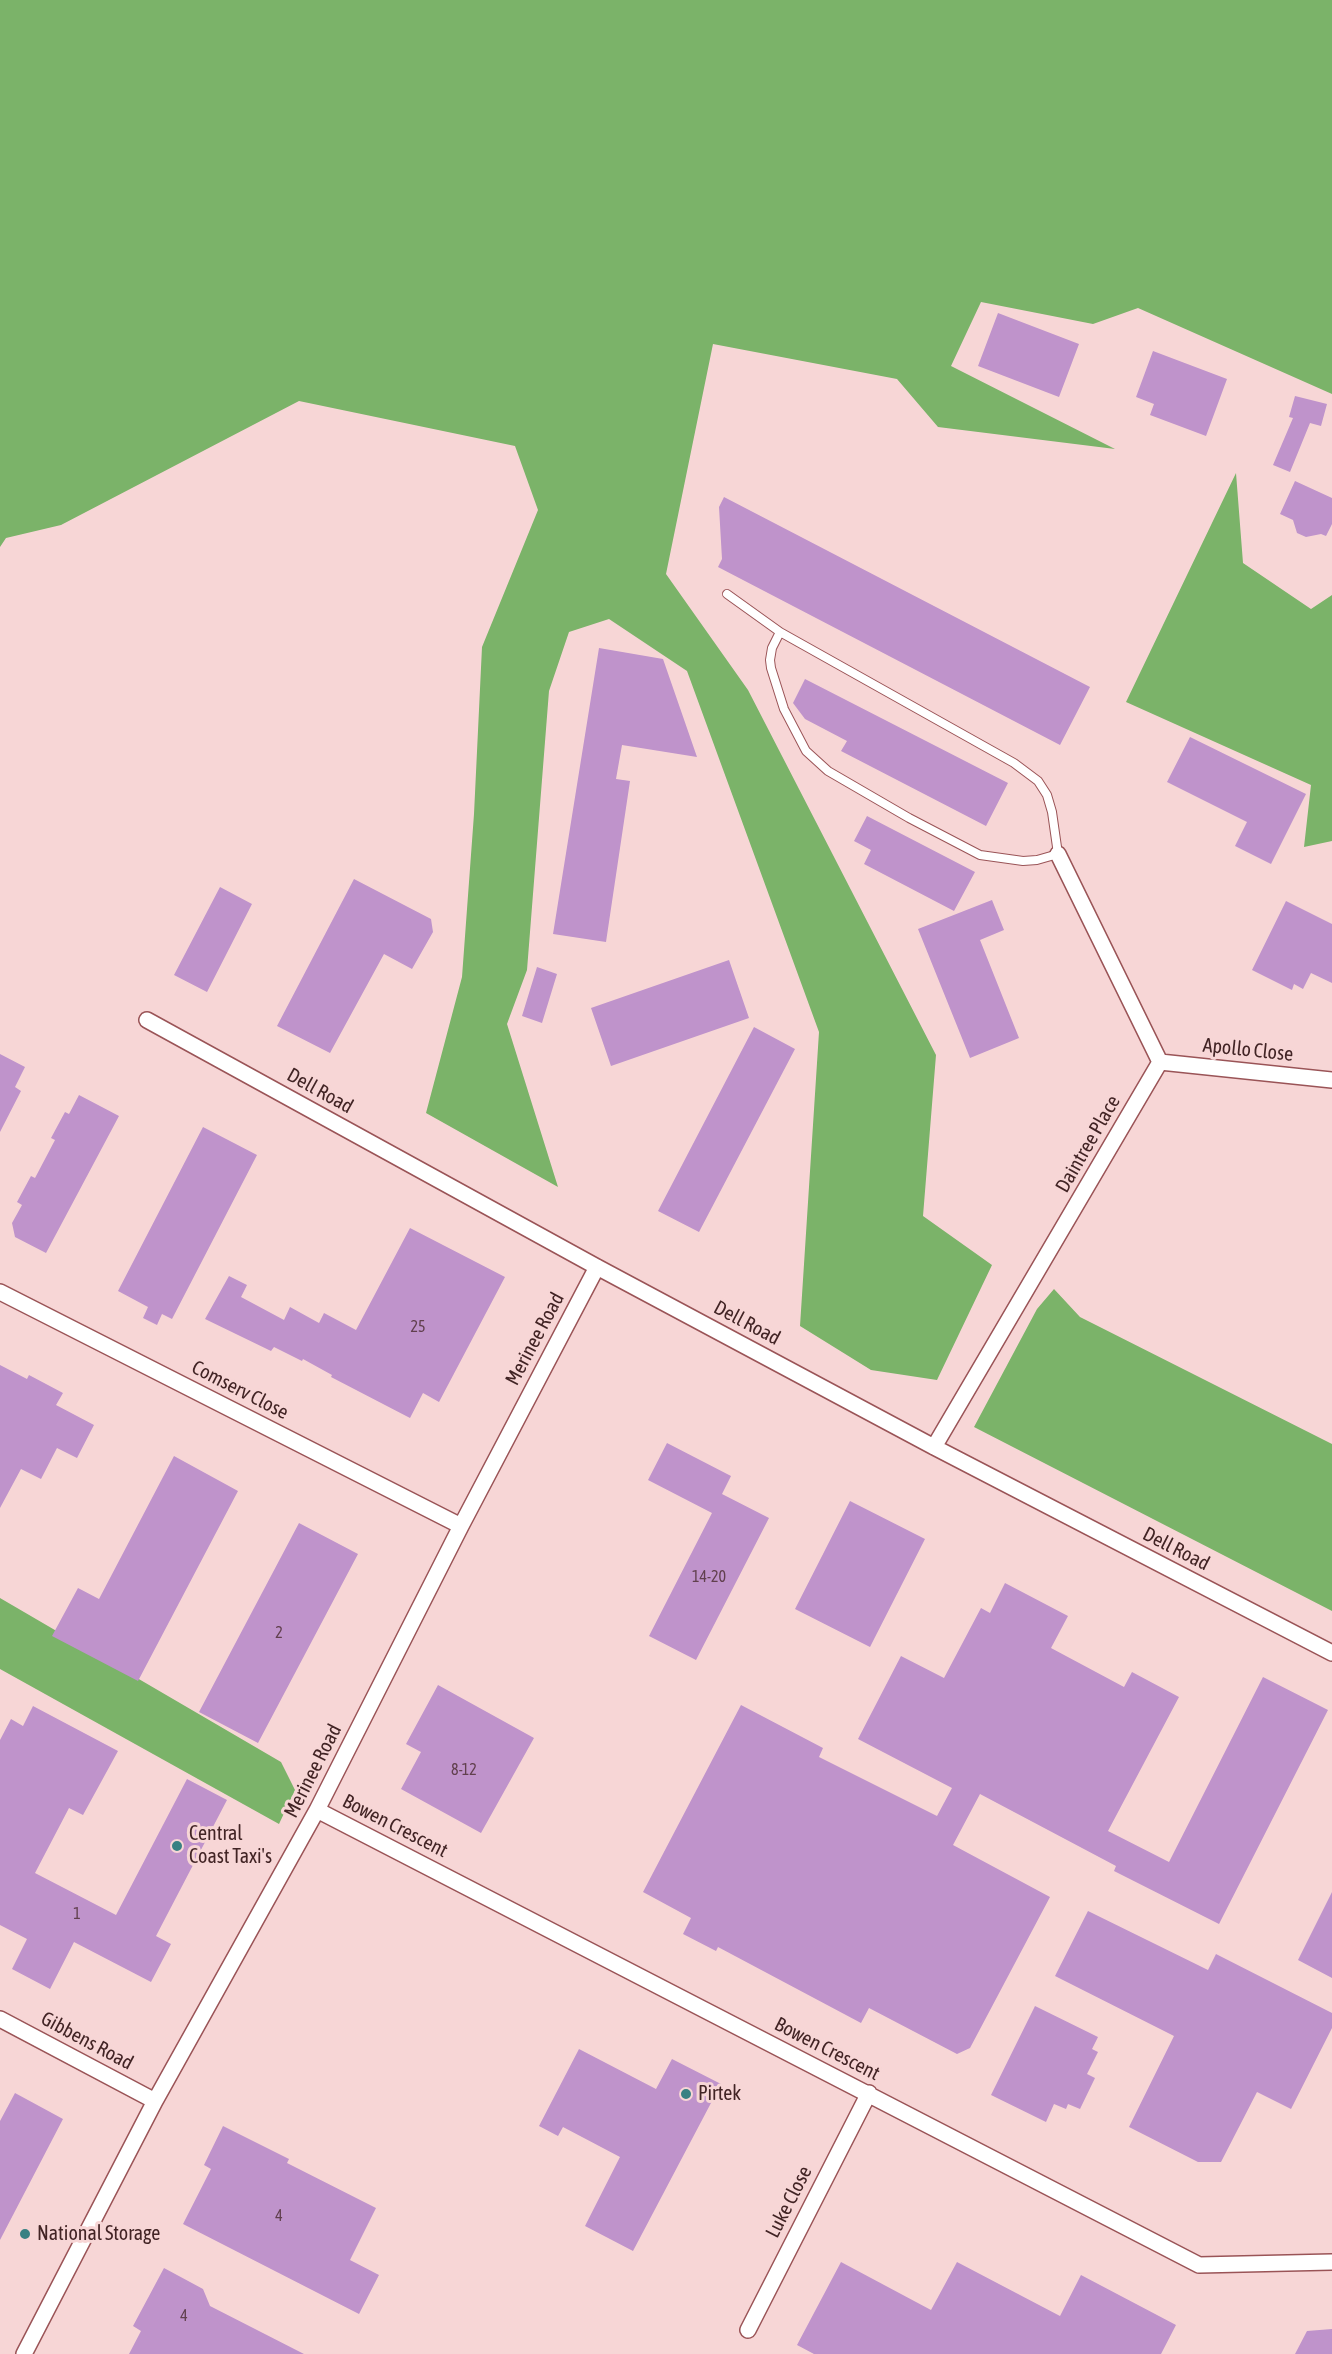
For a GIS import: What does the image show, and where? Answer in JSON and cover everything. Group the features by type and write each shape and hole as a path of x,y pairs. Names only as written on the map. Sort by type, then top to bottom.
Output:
{"street":[{"path":"1058,854 1160,1062"},
{"name":"Dell Road","path":"147,1020 597,1267 934,1447 1332,1653"},
{"name":"Apollo Close","path":"1160,1062 1332,1080"},
{"name":"Daintree Place","path":"934,1447 1160,1062"},
{"name":"Merinee Road","path":"24,2354 155,2101 317,1810 461,1526 597,1267"},
{"name":"Comserv Close","path":"0,1292 461,1526"},
{"name":"Bowen Crescent","path":"317,1810 1199,2265 1332,2262"},
{"name":"Gibbens Road","path":"0,2019 155,2101"},
{"name":"Luke Close","path":"748,2330 868,2094"}],"lane":[{"path":"727,594 780,632 1014,763 1038,781 1047,795 1052,812 1058,854 1023,861 980,855 909,818 828,771 806,751 784,709 771,668 772,648 780,632"}],"green space":[{"path":"0,0 1332,0 1332,394 1138,308 1093,324 981,302 951,366 1115,449 938,427 897,379 713,344 666,574 748,690 936,1055 923,1216 992,1265 937,1380 871,1370 800,1326 819,1032 687,671 609,619 569,632 549,691 527,970 507,1024 558,1187 426,1113 462,977 474,814 482,647 538,510 515,446 299,401 61,525 6,538 0,547"},
{"path":"1236,473 1243,563 1311,609 1332,595 1332,841 1304,847 1311,785 1126,702"},
{"path":"1054,1289 1080,1317 1332,1444 1332,1611 974,1427 1037,1309"},
{"path":"0,1598 281,1762 295,1790 279,1824 0,1669"}],"building":[{"path":"998,313 1079,344 1059,397 978,366"},
{"path":"1153,351 1227,379 1206,436 1150,415 1154,404 1136,397"},
{"path":"1295,396 1327,404 1321,426 1310,423 1290,472 1273,465 1293,418 1289,417"},
{"path":"1295,481 1332,498 1332,524 1326,536 1321,534 1306,537 1297,533 1293,520 1280,514"},
{"path":"724,497 1090,687 1060,745 718,567 722,559 719,507"},
{"path":"599,648 663,659 697,757 622,745 616,779 630,781 606,942 553,934"},
{"path":"805,679 1008,783 986,826 841,751 847,741 805,719 793,703"},
{"path":"1190,737 1306,794 1271,864 1235,846 1247,822 1167,782"},
{"path":"867,816 975,872 954,911 864,864 871,850 854,841"},
{"path":"354,879 431,919 433,932 412,969 384,954 330,1053 277,1026"},
{"path":"220,887 252,904 207,992 174,975"},
{"path":"992,900 1004,930 980,940 1019,1038 970,1058 918,929"},
{"path":"1286,901 1332,924 1332,983 1311,973 1303,989 1294,984 1292,990 1252,970"},
{"path":"729,960 749,1018 611,1066 591,1008"},
{"path":"537,967 557,974 542,1023 522,1016"},
{"path":"754,1027 795,1049 699,1232 658,1211"},
{"path":"0,1054 25,1067 15,1087 21,1091 0,1132"},
{"path":"79,1095 119,1116 46,1253 15,1237 12,1223 22,1205 17,1202 31,1176 35,1178 55,1140 51,1138 65,1112 69,1114"},
{"path":"203,1127 257,1155 172,1319 162,1314 157,1325 143,1318 148,1307 118,1291"},
{"path":"410,1228 505,1277 439,1402 423,1393 410,1418 331,1377 332,1375 303,1359 302,1361 274,1347 271,1351 205,1319 229,1276 247,1285 241,1297 284,1320 290,1307 319,1323 324,1313 356,1330"},
{"path":"0,1365 27,1379 29,1375 63,1393 56,1405 94,1425 77,1458 57,1448 41,1479 21,1469 0,1508"},
{"path":"667,1443 731,1476 722,1494 769,1518 696,1660 649,1636 712,1513 648,1480"},
{"path":"174,1456 238,1491 138,1681 52,1636 78,1588 99,1599"},
{"path":"850,1501 925,1539 870,1647 795,1609"},
{"path":"299,1523 358,1554 258,1743 199,1712"},
{"path":"1005,1583 1068,1616 1051,1648 1124,1687 1132,1672 1179,1697 1108,1831 1169,1862 1263,1677 1328,1710 1219,1924 1114,1871 1116,1866 980,1794 953,1845 1050,1897 970,2048 957,2054 869,2008 861,2023 718,1947 716,1951 683,1934 691,1918 643,1892 741,1705 823,1748 819,1757 937,1816 952,1788 858,1739 901,1656 944,1678 981,1608 990,1613"},
{"path":"438,1685 534,1738 481,1833 401,1789 421,1752 406,1744"},
{"path":"33,1706 118,1751 83,1815 69,1808 35,1873 116,1915 187,1779 227,1800 156,1936 171,1944 151,1982 74,1942 50,1989 12,1969 27,1939 0,1925 0,1740 11,1719 23,1726"},
{"path":"1332,1892 1332,1978 1298,1960"},
{"path":"1088,1911 1208,1970 1216,1954 1332,2013 1332,2028 1291,2109 1257,2092 1221,2162 1198,2162 1129,2127 1174,2036 1055,1976"},
{"path":"1035,2006 1098,2037 1092,2049 1098,2052 1087,2074 1095,2078 1080,2109 1068,2104 1066,2109 1054,2104 1046,2122 991,2095"},
{"path":"579,2049 656,2089 672,2059 721,2084 633,2251 585,2226 620,2157 563,2127 558,2136 539,2126"},
{"path":"15,2093 63,2119 0,2240 0,2121"},
{"path":"223,2126 289,2159 287,2163 376,2208 350,2260 379,2275 359,2314 183,2224 211,2169 204,2165"},
{"path":"841,2262 931,2310 957,2262 1060,2316 1081,2275 1176,2325 1161,2354 814,2354 797,2345"},
{"path":"164,2268 203,2289 210,2306 304,2354 129,2354 141,2331 133,2326"},
{"path":"1332,2329 1332,2354 1295,2354 1307,2331"}],"place":[{"name":"Central Coast Taxi's","path":"177,1846"},
{"name":"Pirtek","path":"686,2094"},
{"name":"National Storage","path":"25,2234"}]}
